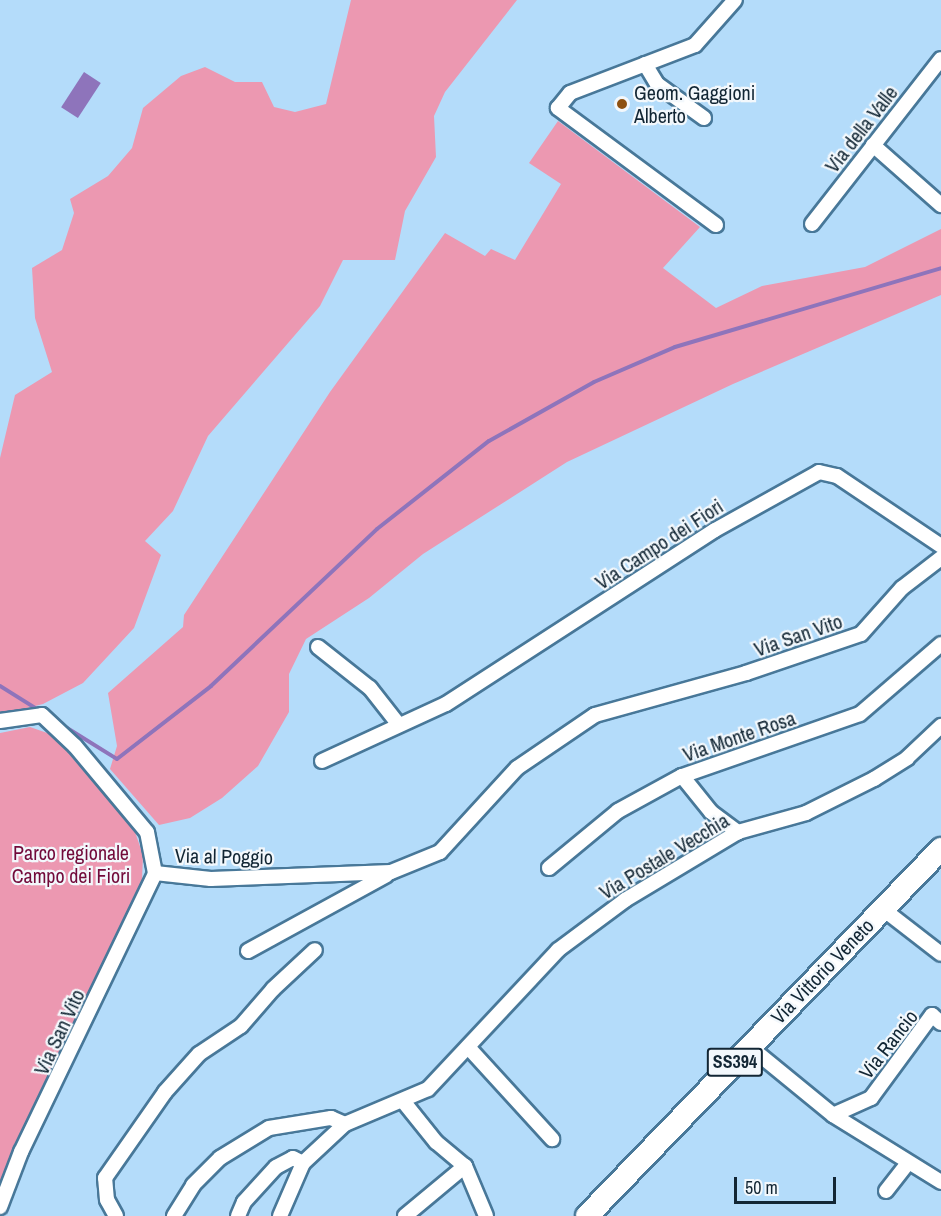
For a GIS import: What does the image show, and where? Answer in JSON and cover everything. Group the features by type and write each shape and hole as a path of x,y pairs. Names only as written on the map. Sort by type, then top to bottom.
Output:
{"main road":[{"name":"SS394","path":"883,909 941,849"},
{"name":"Via Vittorio Veneto","path":"587,1216 883,909"}],"street":[{"path":"716,225 558,108 570,93 701,41 735,0"},
{"name":"Via della Valle","path":"812,224 941,58"},
{"path":"645,64 657,84 704,118"},
{"path":"873,145 941,204"},
{"name":"Via Campo dei Fiori","path":"322,761 446,704 715,530 819,472 837,476 941,546"},
{"name":"Via San Vito","path":"640,700 746,673 861,634 902,588 941,558"},
{"name":"Via Monte Rosa","path":"549,868 618,811 682,776 860,714 941,644"},
{"path":"318,647 370,688 399,725"},
{"name":"Via al Poggio","path":"248,951 391,872 440,852 518,768 595,715 640,700"},
{"name":"Via al Poggio","path":"0,721 42,715 75,746 147,832 155,873 211,879 391,872"},
{"name":"Via Postale Vecchia","path":"280,1216 303,1163 345,1124 428,1089 558,950 625,900 738,832 806,813 842,797 894,768 941,726"},
{"path":"682,776 711,812 738,832"},
{"name":"Via San Vito","path":"0,1208 21,1152 155,873"},
{"path":"883,909 941,954"},
{"path":"116,1216 107,1200 105,1178 165,1092 199,1054 241,1026 273,989 315,950"},
{"name":"Via Rancio","path":"833,1115 871,1098 932,1015 941,1023"},
{"path":"468,1047 552,1139"},
{"path":"750,1047 833,1115 907,1164 941,1182"},
{"path":"403,1101 435,1142 465,1166 486,1216"},
{"name":"Via Postale Vecchia","path":"174,1216 193,1185 220,1158 269,1128 331,1118 345,1124"},
{"path":"238,1216 244,1202 276,1167 293,1158 303,1163"},
{"path":"886,1191 907,1164"},
{"path":"405,1216 465,1166"}],"green space":[{"path":"351,0 517,0 445,92 434,116 436,157 405,211 395,260 343,260 320,306 208,436 173,511 145,541 161,555 134,628 83,683 43,704 0,715 0,458 15,395 52,372 35,318 32,268 62,250 74,213 70,199 108,176 132,148 143,108 181,76 205,67 235,82 262,82 274,107 295,112 326,104"},
{"path":"558,121 700,227 663,268 716,308 762,286 865,267 941,229 941,295 733,384 567,462 423,554 369,598 306,639 289,674 289,712 258,766 222,798 190,818 159,825 110,769 117,746 108,693 183,627 184,615 330,392 445,233 485,256 491,249 515,260 561,184 529,163"},
{"name":"Parco regionale Campo dei Fiori","path":"30,727 53,735 134,829 143,855 142,880 0,1181 0,733"}],"shaded area":[{"path":"84,72 101,83 78,118 61,107"}],"waterway":[{"path":"59,723 117,759 211,686 377,529 489,441 594,382 675,347 941,268"},
{"path":"0,686 40,711"}],"place":[{"name":"Geom. Gaggioni Alberto","path":"622,104"}]}
